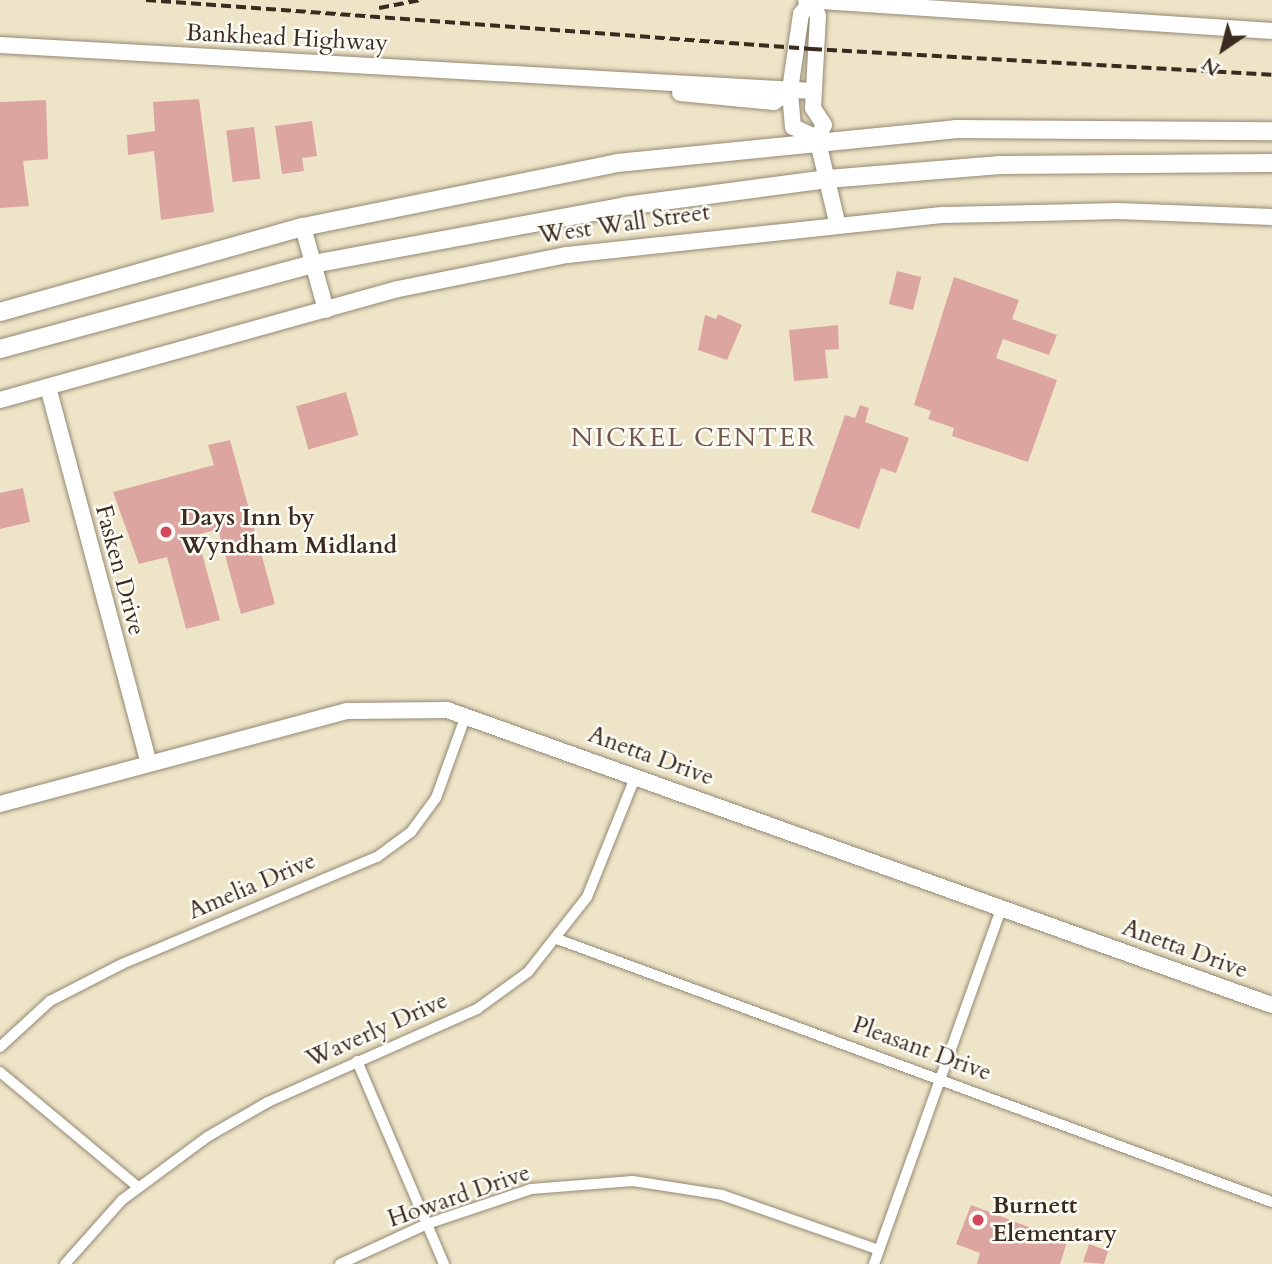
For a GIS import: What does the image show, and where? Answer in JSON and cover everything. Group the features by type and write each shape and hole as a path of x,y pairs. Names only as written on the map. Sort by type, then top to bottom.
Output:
{"main road":[{"path":"0,312 303,227 617,163 817,138 1060,125 1272,131"},
{"name":"West Wall Street","path":"0,349 313,264 625,206 827,179 1000,165 1272,163"}],"street":[{"path":"806,0 1272,31"},
{"path":"812,1 801,14 790,90 793,127 817,138"},
{"path":"812,1 818,16 813,108 824,125 817,138 837,222"},
{"name":"Bankhead Highway","path":"0,45 813,91"},
{"name":"West Wall Street","path":"0,400 326,310 568,255 837,222 1118,211 1272,217"},
{"path":"303,227 326,310"},
{"name":"Fasken Drive","path":"48,387 149,764"},
{"name":"Anetta Drive","path":"0,804 348,711 408,707 466,715 1272,1005"},
{"name":"Amelia Drive","path":"0,1047 50,1001 122,964 377,857 411,832 436,798 466,715"},
{"name":"Waverly Drive","path":"65,1264 138,1187 207,1136 357,1061 477,1009 528,972 557,940 601,869 636,775"},
{"path":"874,1264 1002,908"},
{"name":"Pleasant Drive","path":"557,940 940,1078 1272,1202"},
{"path":"357,1061 444,1264"},
{"path":"0,1072 138,1187"},
{"name":"Howard Drive","path":"340,1264 426,1224 531,1189 633,1181 722,1195 879,1250"}],"building":[{"path":"199,99 214,212 161,220 154,151 128,155 127,135 155,131 153,102"},
{"path":"46,100 48,159 23,161 29,206 0,208 0,102"},
{"path":"312,121 317,156 302,158 304,171 282,174 275,126"},
{"path":"254,127 260,179 233,182 226,130"},
{"path":"897,271 921,277 913,310 889,304"},
{"path":"954,277 1019,300 1012,319 1057,335 1049,355 1003,339 996,358 1057,380 1028,462 952,436 954,428 928,419 931,411 914,405"},
{"path":"718,314 742,325 727,360 698,350 705,315 716,319"},
{"path":"838,325 839,349 825,350 828,378 794,381 789,330"},
{"path":"346,392 358,435 308,450 296,406"},
{"path":"860,405 869,408 865,422 909,438 896,473 881,468 859,529 811,512 845,415 855,418"},
{"name":"Days Inn by Wyndham Midland","path":"230,440 275,604 241,614 218,529 197,535 220,620 186,629 167,557 139,564 113,492 214,465 208,445"},
{"path":"23,488 30,522 0,529 0,493"},
{"path":"971,1205 1067,1242 1060,1264 977,1264 980,1253 956,1244"},
{"path":"1089,1244 1108,1251 1104,1264 1083,1262"}],"railway":[{"path":"146,0 812,49 1272,75"},
{"path":"379,8 420,0"}],"place":[{"name":"Days Inn by Wyndham Midland","path":"166,532"},
{"name":"Burnett Elementary","path":"978,1220"}],"district":[{"name":"NICKEL CENTER","path":"694,438"}]}
